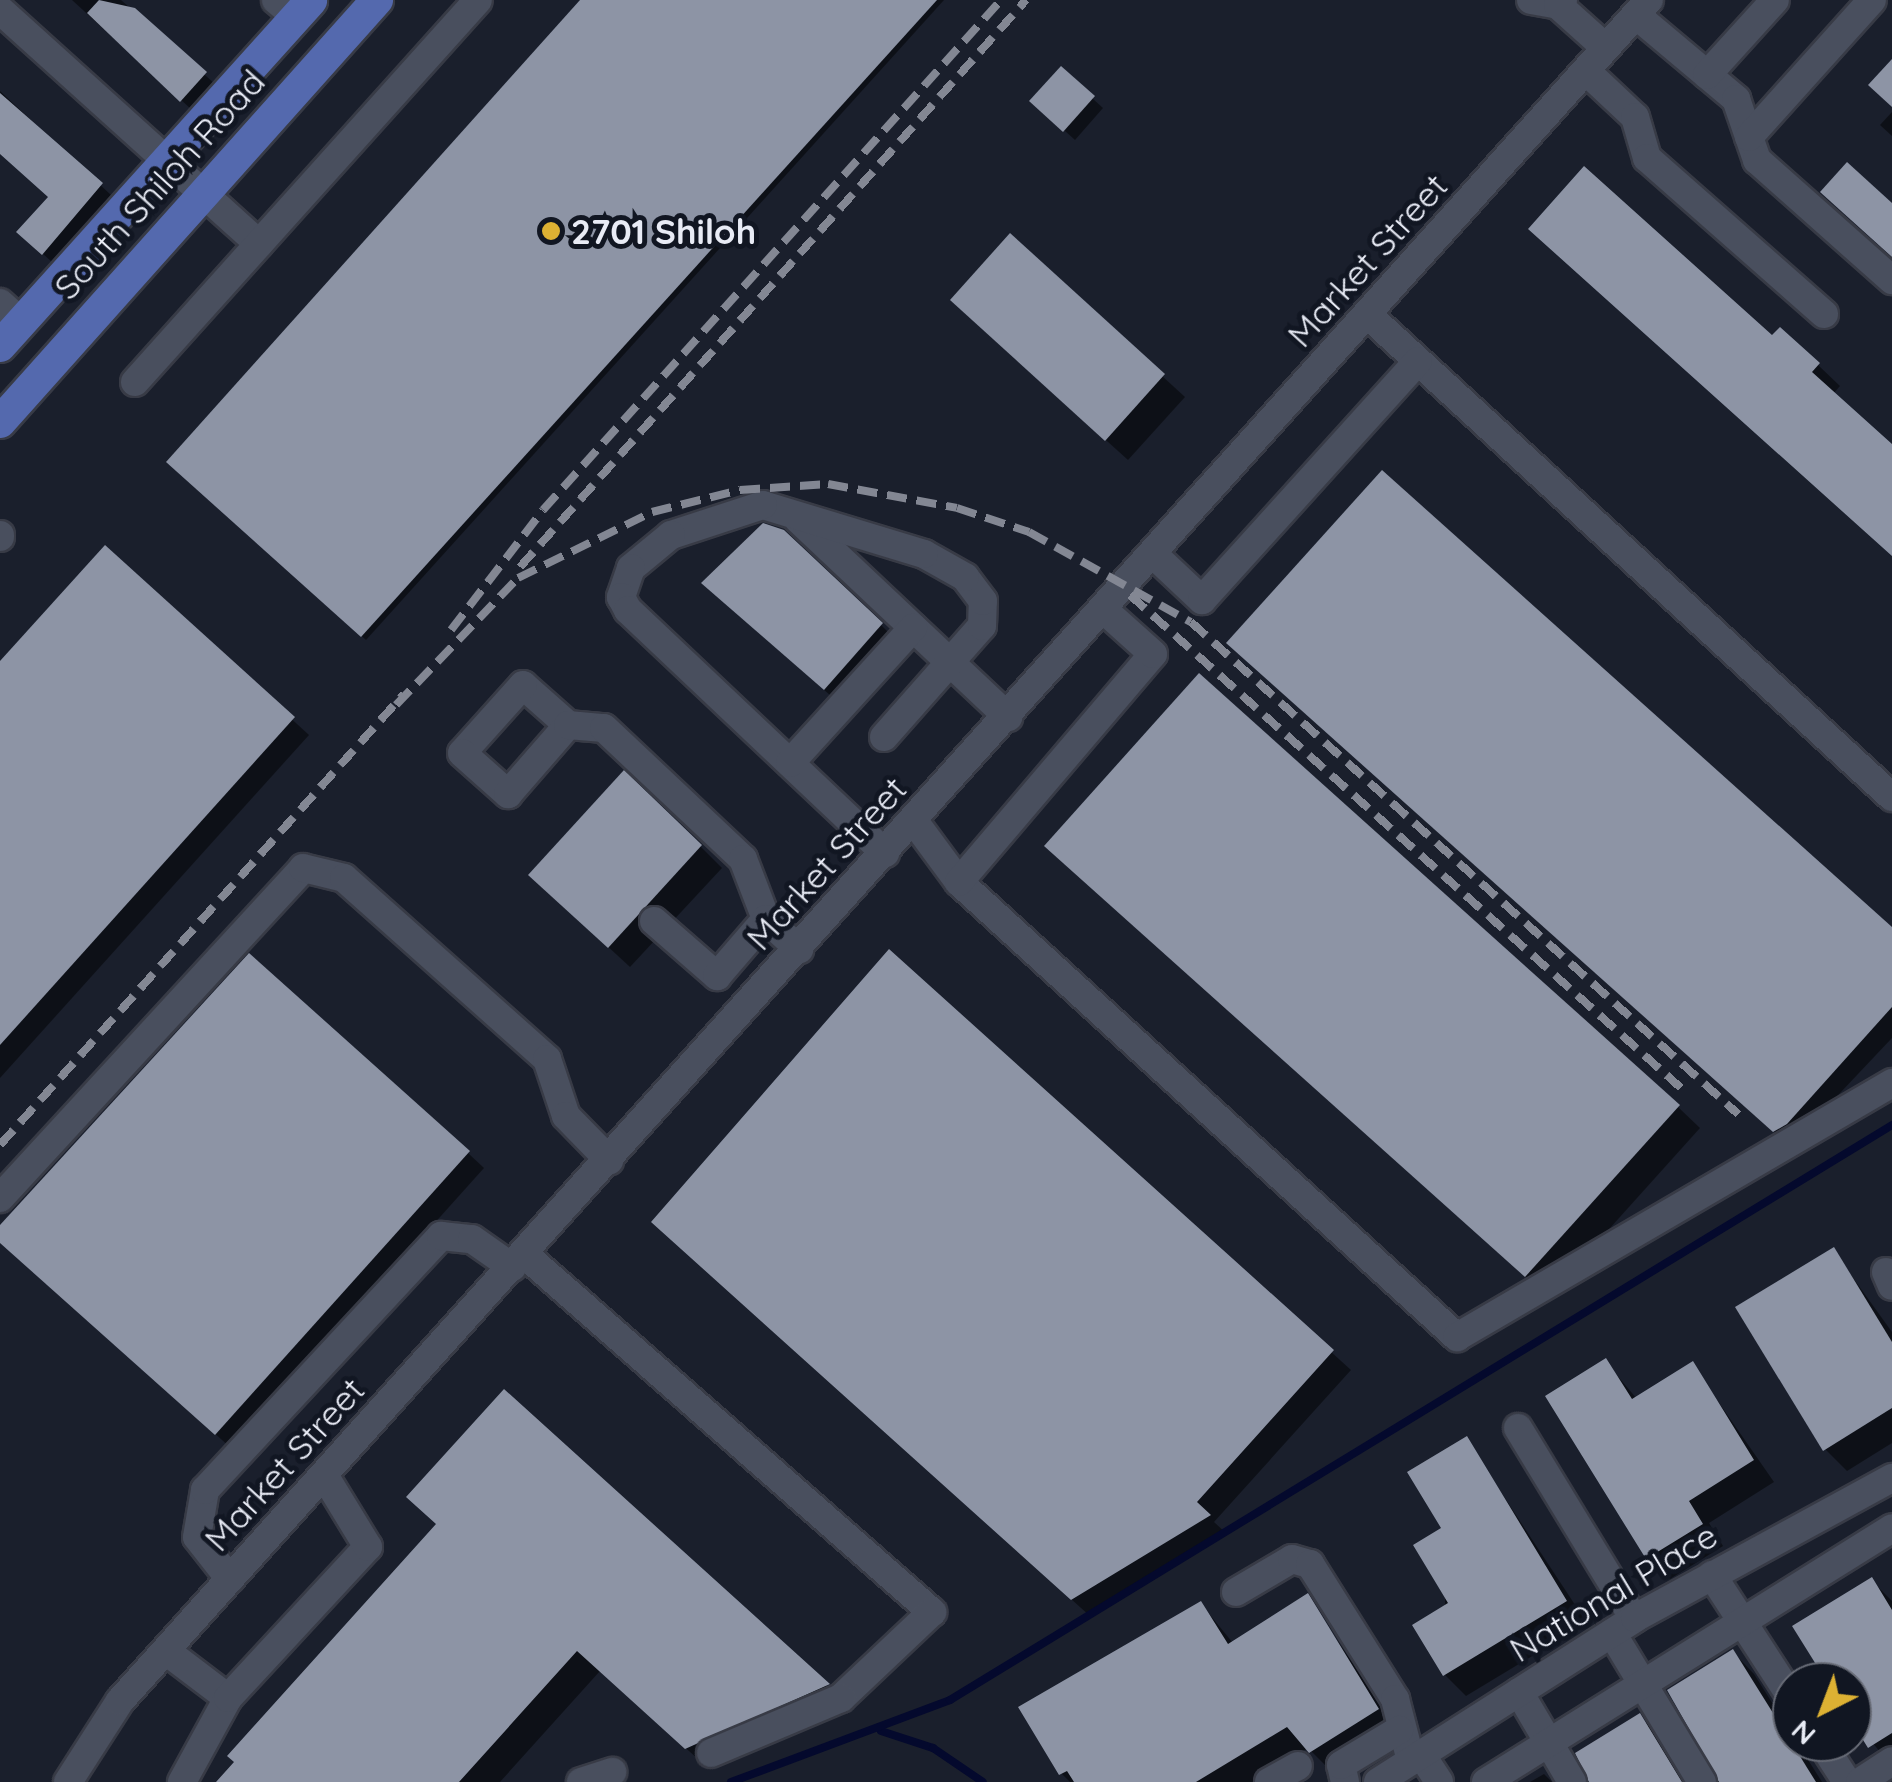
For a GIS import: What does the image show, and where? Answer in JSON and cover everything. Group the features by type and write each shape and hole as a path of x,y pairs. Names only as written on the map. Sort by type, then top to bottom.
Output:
{"main road":[{"name":"South Shiloh Road","path":"0,422 377,0"},
{"name":"South Shiloh Road","path":"7,324 166,162 294,6"}],"street":[{"path":"135,382 478,0"},
{"path":"1707,75 1775,0"},
{"path":"1750,137 1872,0"},
{"path":"1551,2 1606,48"},
{"path":"1642,8 1736,99 1757,160 1892,280"},
{"name":"Market Street","path":"68,1782 166,1650 1642,8"},
{"path":"0,10 259,244"},
{"path":"1586,71 1635,117 1647,158 1824,314"},
{"path":"1368,315 1892,796"},
{"path":"1154,555 1202,600 1418,361"},
{"path":"884,737 982,626 983,601 965,577 924,554 763,504 672,535 632,568 621,598 885,853"},
{"path":"791,513 1008,717"},
{"path":"959,882 1153,654 1104,610"},
{"path":"790,763 913,628"},
{"path":"568,725 604,728 708,822 743,859 766,920 799,949"},
{"path":"914,821 959,882 1457,1338 1892,1083"},
{"path":"0,1198 304,868 344,878 547,1060 566,1116 608,1160"},
{"path":"654,920 717,976 766,920"},
{"path":"230,1580 197,1536 205,1490 441,1236 472,1240 518,1260 932,1612 841,1698 712,1753"},
{"path":"1518,1428 1623,1626 1642,1682 1702,1782"},
{"path":"182,1782 228,1698 368,1548 324,1475"},
{"path":"1486,1782 1740,1618 1891,1530 1880,1483"},
{"name":"National Place","path":"1378,1782 1623,1626 1880,1483"},
{"path":"1236,1592 1292,1559 1310,1564 1395,1699 1398,1730 1416,1758 1439,1782"},
{"path":"1712,1575 1772,1667"},
{"path":"166,1650 228,1698"},
{"path":"1519,1692 1572,1782"},
{"path":"1345,1782 1342,1764 1398,1730"},
{"path":"1860,1782 1892,1761"},
{"path":"1270,1782 1298,1766"},
{"path":"582,1782 612,1772"}],"building":[{"path":"99,0 135,8 207,72 180,102 87,13"},
{"name":"2701 Shiloh","path":"580,0 937,0 361,637 166,462"},
{"path":"1892,59 1892,107 1868,85"},
{"path":"1061,66 1095,96 1063,132 1029,101"},
{"path":"0,93 103,183 42,255 16,232 48,197 0,154"},
{"path":"1847,162 1892,203 1892,257 1820,192"},
{"path":"1584,166 1772,335 1780,327 1820,363 1812,372 1892,444 1892,556 1528,229"},
{"path":"1010,233 1165,374 1105,441 950,300"},
{"path":"1382,470 1892,927 1892,1007 1787,1124 1773,1132 1226,643"},
{"path":"763,523 784,530 883,623 824,690 701,583"},
{"path":"105,545 295,717 0,1045 0,661"},
{"path":"1199,673 1680,1105 1525,1277 1044,846"},
{"path":"624,770 702,845 608,948 528,875"},
{"path":"889,949 1334,1350 1197,1502 1211,1515 1071,1600 651,1222"},
{"path":"249,953 470,1151 215,1435 0,1243 0,1225"},
{"path":"1834,1247 1892,1342 1892,1408 1823,1451 1735,1307"},
{"path":"1606,1358 1632,1399 1693,1361 1754,1460 1689,1501 1703,1524 1646,1559 1545,1396"},
{"path":"504,1389 830,1684 685,1749 577,1651 459,1782 216,1782 234,1762 227,1756 436,1524 406,1497"},
{"path":"1467,1436 1567,1601 1443,1676 1412,1625 1448,1603 1413,1545 1441,1528 1407,1472"},
{"path":"1872,1577 1892,1610 1892,1733 1872,1746 1872,1662 1814,1662 1792,1626"},
{"path":"1308,1593 1379,1709 1309,1753 1287,1727 1196,1782 1074,1782 1067,1771 1059,1775 1018,1707 1201,1601 1228,1644"},
{"path":"1733,1649 1772,1711 1772,1762 1804,1762 1816,1782 1719,1782 1667,1690"},
{"path":"1640,1713 1682,1782 1589,1782 1575,1753"}],"waterway":[{"path":"731,1782 950,1700 1892,1125"},
{"path":"881,1731 933,1748 983,1782"}],"railway":[{"path":"451,630 543,510 1001,0"},
{"path":"520,567 1026,0"},
{"path":"396,705 518,578 652,512 740,490 828,484 957,508 1029,532 1191,622 1738,1114"},
{"path":"1130,595 1681,1088"},
{"path":"0,1145 404,694"}],"place":[{"name":"2701 Shiloh","path":"551,231"}]}
